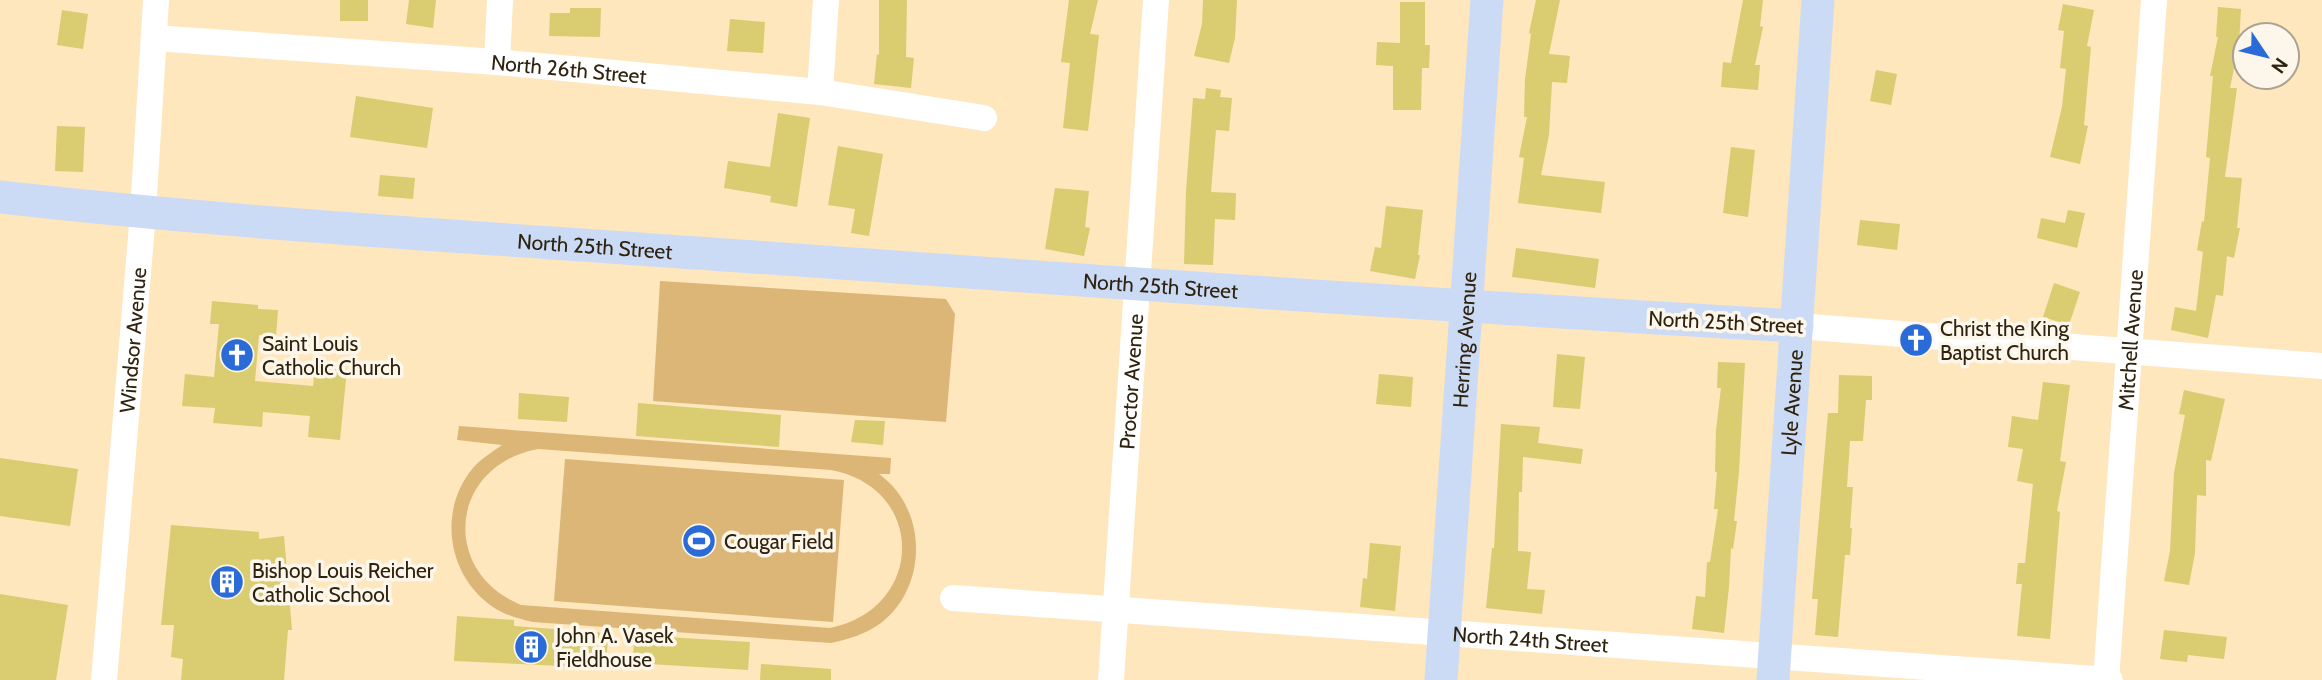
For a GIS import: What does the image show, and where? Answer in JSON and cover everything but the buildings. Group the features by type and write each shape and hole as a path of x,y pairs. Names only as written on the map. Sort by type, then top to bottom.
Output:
{"main road":[{"name":"Herring Avenue","path":"1441,680 1487,0"},
{"name":"Lyle Avenue","path":"1774,669 1818,0"},
{"name":"North 25th Street","path":"0,197 143,213 1466,307 1797,326"}],"street":[{"name":"Windsor Avenue","path":"104,680 143,213 156,0"},
{"path":"497,61 500,0"},
{"path":"821,92 827,0"},
{"name":"Proctor Avenue","path":"1111,680 1156,0"},
{"name":"Mitchell Avenue","path":"2107,680 2154,0"},
{"name":"North 26th Street","path":"154,38 497,61 821,92 984,118"},
{"name":"North 25th Street","path":"1797,326 2322,366"},
{"name":"North 24th Street","path":"953,598 1444,634 1774,669 2107,680"}],"shaded area":[{"path":"660,281 946,299 955,314 946,422 653,401"},
{"path":"459,426 891,458 890,474 879,474 895,489 907,507 914,527 914,569 896,608 881,623 857,636 831,643 520,619 495,608 471,586 455,554 452,536 455,500 462,484 476,465 502,445 457,440","holes":["538,449 831,470 862,481 885,500 898,523 902,549 897,574 884,598 861,616 830,628 521,605 495,589 477,569 467,545 466,520 472,496 487,475 509,459"]},
{"name":"Cougar Field","path":"565,459 844,480 833,622 554,601"}],"place":[{"name":"Christ the King Baptist Church","path":"1916,340"},
{"name":"Saint Louis Catholic Church","path":"237,355"},
{"name":"Cougar Field","path":"699,541"},
{"name":"Bishop Louis Reicher Catholic School","path":"227,582"},
{"name":"John A. Vasek Fieldhouse","path":"531,647"}]}
